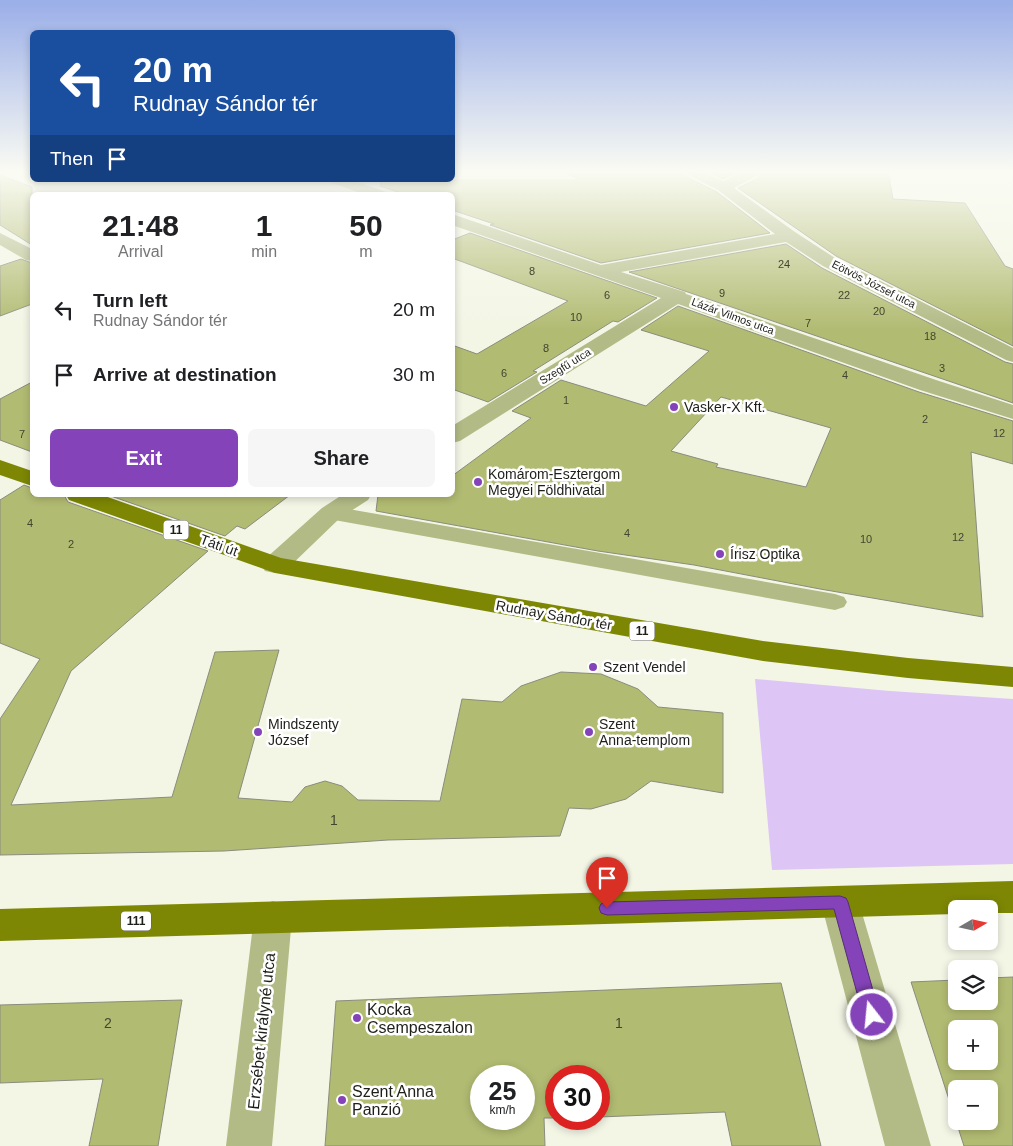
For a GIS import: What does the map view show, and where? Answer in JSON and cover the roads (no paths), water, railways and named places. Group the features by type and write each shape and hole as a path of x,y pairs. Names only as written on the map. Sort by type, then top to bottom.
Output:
{"main road":[{"path":"0,467 30,478"},
{"name":"Táti út","path":"84,497 275,565"},
{"name":"Rudnay Sándor tér","path":"275,565 763,651 908,668 1013,677"},
{"name":"111","path":"0,925 1013,897"}],"street":[{"name":"Lázár Vilmos utca","path":"465,223 678,296 928,386 1013,412"},
{"name":"Eötvös József utca","path":"772,223 829,262 1013,356"},
{"path":"602,270 789,236"},
{"path":"0,238 30,255"},
{"name":"Szegfű utca","path":"455,434 678,296"},
{"path":"275,565 331,513 356,497"},
{"path":"840,902 908,1146"},
{"name":"Erzsébet királyné utca","path":"249,1146 273,917"}],"lane":[{"path":"331,513 835,602"}],"place":[{"name":"Vasker-X Kft.","path":"674,407"},
{"name":"Komárom-Esztergom Megyei Földhivatal","path":"478,482"},
{"name":"Írisz Optika","path":"720,554"},
{"name":"Szent Vendel","path":"593,667"},
{"name":"Mindszenty József","path":"258,732"},
{"name":"Szent Anna-templom","path":"589,732"},
{"name":"Kocka Csempeszalon","path":"357,1018"},
{"name":"Szent Anna Panzió","path":"342,1100"}]}
